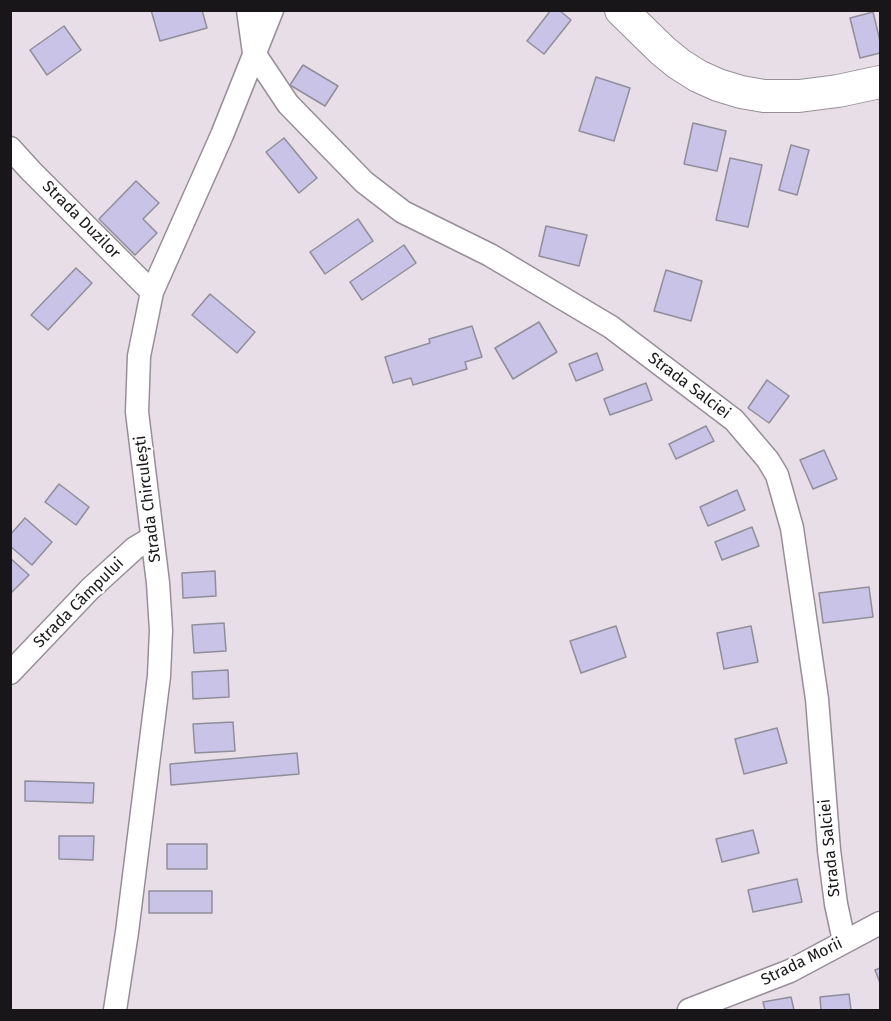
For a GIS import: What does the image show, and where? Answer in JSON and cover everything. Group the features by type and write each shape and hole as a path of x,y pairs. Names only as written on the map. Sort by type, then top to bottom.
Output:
{"main road":[{"path":"621,10 679,64 698,76 741,92 764,96 799,96 880,82"}],"street":[{"name":"Strada Salciei","path":"248,10 255,52 288,104 364,182 403,212 490,255 611,327 734,420 768,460 777,475 794,540 817,699 829,850 836,904 844,941"},
{"name":"Strada Chirculești","path":"115,1011 159,676 161,630 158,583 137,412 139,356 152,292 222,135 273,10"},
{"name":"Strada Duzilor","path":"10,148 152,292"},
{"name":"Strada Câmpului","path":"14,664 90,589 135,548 152,538"},
{"name":"Strada Morii","path":"689,1011 790,971 880,922"}],"building":[{"path":"151,10 202,10 207,28 160,41"},
{"path":"551,10 559,10 571,20 544,54 527,41"},
{"path":"873,12 880,41 880,53 860,58 850,18"},
{"path":"64,26 81,50 47,75 30,50"},
{"path":"303,65 338,86 325,106 290,85"},
{"path":"596,77 630,88 614,141 579,131"},
{"path":"693,123 726,131 717,171 684,164"},
{"path":"284,138 317,178 299,193 266,152"},
{"path":"791,145 809,150 797,195 779,190"},
{"path":"730,158 762,165 748,227 716,220"},
{"path":"136,181 159,203 143,219 157,233 135,255 99,219"},
{"path":"358,219 373,241 325,274 310,252"},
{"path":"546,226 587,235 579,266 539,256"},
{"path":"404,245 416,263 362,300 350,282"},
{"path":"76,268 92,283 48,330 31,315"},
{"path":"666,270 702,281 691,321 654,311"},
{"path":"210,294 255,332 237,353 192,315"},
{"path":"539,322 557,352 513,379 495,348"},
{"path":"472,326 482,357 465,362 467,369 413,385 411,378 393,383 385,357 430,343 429,339"},
{"path":"597,353 603,370 576,381 569,364"},
{"path":"767,380 789,396 769,423 748,408"},
{"path":"646,383 652,400 610,415 604,399"},
{"path":"706,426 714,441 676,459 669,444"},
{"path":"824,450 837,479 813,489 800,460"},
{"path":"59,484 89,507 76,525 45,502"},
{"path":"737,490 745,510 708,526 700,507"},
{"path":"25,518 52,542 32,565 10,546 10,535"},
{"path":"752,527 759,546 722,560 715,542"},
{"path":"10,558 29,575 10,594"},
{"path":"215,571 216,596 183,598 182,573"},
{"path":"869,587 873,617 823,623 819,593"},
{"path":"224,623 226,651 194,653 192,625"},
{"path":"616,626 626,657 581,673 570,641"},
{"path":"751,626 758,662 724,669 717,633"},
{"path":"228,670 229,697 193,699 192,672"},
{"path":"233,722 235,751 195,753 193,724"},
{"path":"777,728 787,763 744,774 735,739"},
{"path":"297,753 299,774 171,785 170,764"},
{"path":"25,781 94,783 93,803 25,801"},
{"path":"753,830 759,853 722,862 716,839"},
{"path":"59,836 94,836 93,860 59,859"},
{"path":"167,844 207,844 207,869 167,869"},
{"path":"797,879 802,902 753,912 748,890"},
{"path":"149,891 212,891 212,913 149,913"},
{"path":"880,968 880,983 875,970"},
{"path":"849,994 851,1010 821,1010 820,997"},
{"path":"791,997 794,1010 765,1010 763,1002"}]}
